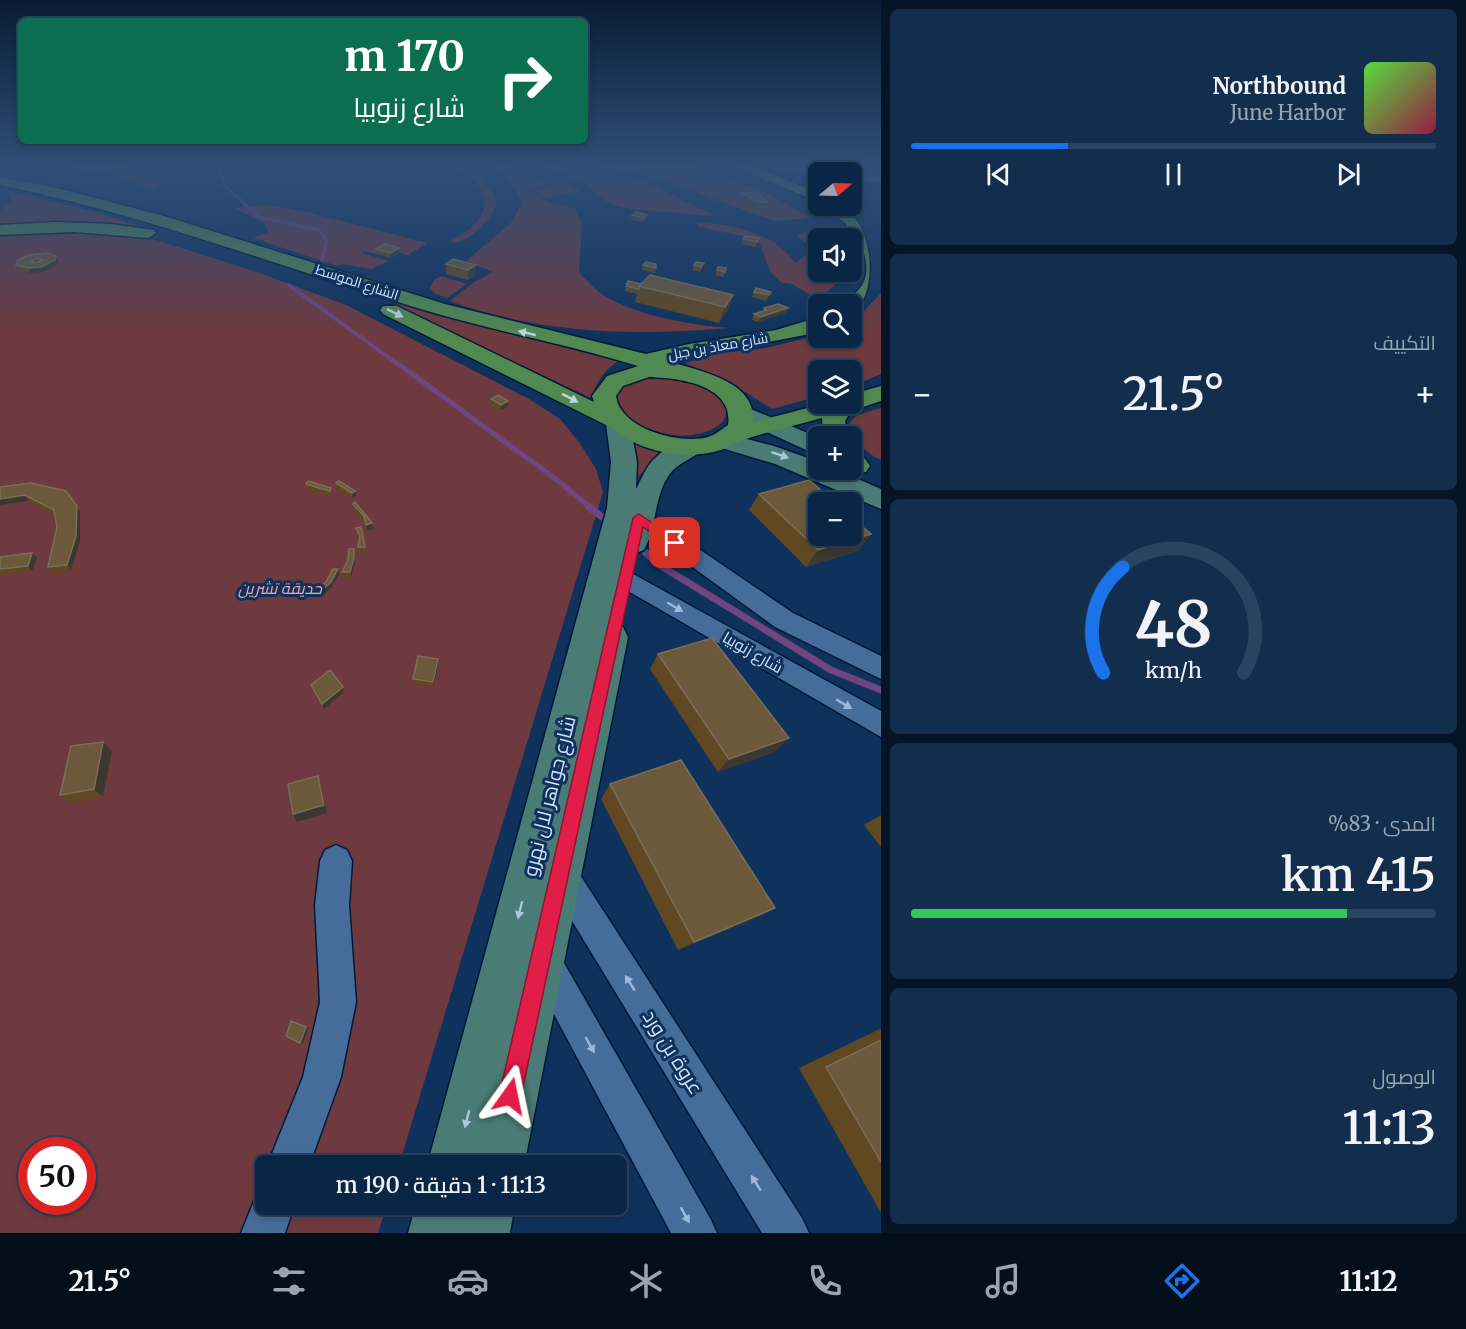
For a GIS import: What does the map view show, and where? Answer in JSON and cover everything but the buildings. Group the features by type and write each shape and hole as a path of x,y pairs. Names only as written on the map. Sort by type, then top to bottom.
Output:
{"main road":[{"name":"الشارع الموسط","path":"150,224 435,308 496,325 585,344 680,372"},
{"name":"الشارع الموسط","path":"156,224 349,291 616,422 648,440 669,445 716,441"},
{"path":"171,224 184,233"},
{"path":"855,224 865,237 874,257 877,280 862,297"},
{"path":"0,230 94,227 184,233"},
{"name":"شارع معاذ بن جبل","path":"620,377 645,362 703,347 777,336 808,326"},
{"path":"585,344 639,349 703,347"},
{"path":"616,422 606,408 604,396 609,386 620,377 647,370 680,372 705,380 727,391 737,401 742,412 740,428 716,441"},
{"path":"862,399 881,393"},
{"path":"742,412 808,443"},
{"path":"716,441 813,414"},
{"name":"شارع جواهر لال نهرو","path":"458,1155 621,508 624,462 622,438 616,422"},
{"path":"716,441 760,448 794,460 881,500"},
{"name":"شارع جواهر لال نهرو","path":"497,1155 624,578 645,497 663,465 716,441"},
{"path":"438,1233 443,1215"},
{"path":"480,1233 484,1215"}],"street":[{"path":"639,518 784,620 881,668"},
{"name":"شارع زنوبيا","path":"624,578 881,725"},
{"path":"292,1155 322,1077 338,1002 332,905 336,861"},
{"name":"عروة بن ورد","path":"560,871 787,1233"},
{"path":"541,957 695,1233"},
{"path":"263,1233 270,1215"}],"green space":[{"path":"0,224 131,224 142,227 109,224 0,228"},
{"path":"264,224 352,224 427,243 408,255 385,249 376,254 365,251 362,253 389,261 372,269 341,264 337,266 253,238 268,232"},
{"path":"475,224 484,224 464,240 451,242"},
{"path":"510,224 581,224 579,273 603,295 631,309 648,314 698,325 729,328 658,332 588,330 518,320 484,312 450,301 474,282 493,272 466,261"},
{"path":"697,224 718,224 751,232 771,240 796,263 808,253 808,282 837,282 824,294 809,294 792,284 782,283 771,273 760,244 744,236 699,227"},
{"name":"حديقة تشرين","path":"61,229 156,240 257,272 346,305 529,399 560,419 579,442 596,469 603,492 402,1155 255,1155 255,1215 384,1215 378,1233 0,1233 0,233"},
{"path":"808,232 808,244 797,236"},
{"path":"441,276 467,284 447,298 434,293 430,288 434,280"},
{"path":"881,293 881,374 862,382 862,360 808,360 808,399 772,409 731,383 685,363 721,353 766,348 808,338 808,348 862,348 862,313"},
{"path":"397,303 610,356 618,361 601,377 591,398 394,305"},
{"path":"660,376 691,382 708,389 725,405 727,412 724,419 711,430 690,435 670,434 651,429 635,421 623,410 618,399 621,389 634,381"},
{"path":"881,408 881,460 862,448 862,426 849,426 851,421 862,414"},
{"path":"631,442 646,449 663,450 636,479"}],"waterway":[{"path":"289,224 319,230 327,241 324,254"},
{"path":"322,260 324,252"},
{"path":"289,285 399,365"},
{"path":"397,363 557,480 591,508"},
{"path":"589,507 602,517"},
{"path":"646,553 661,566 831,670 881,690"}],"route":[{"path":"510,1096 639,518 675,543"}]}
